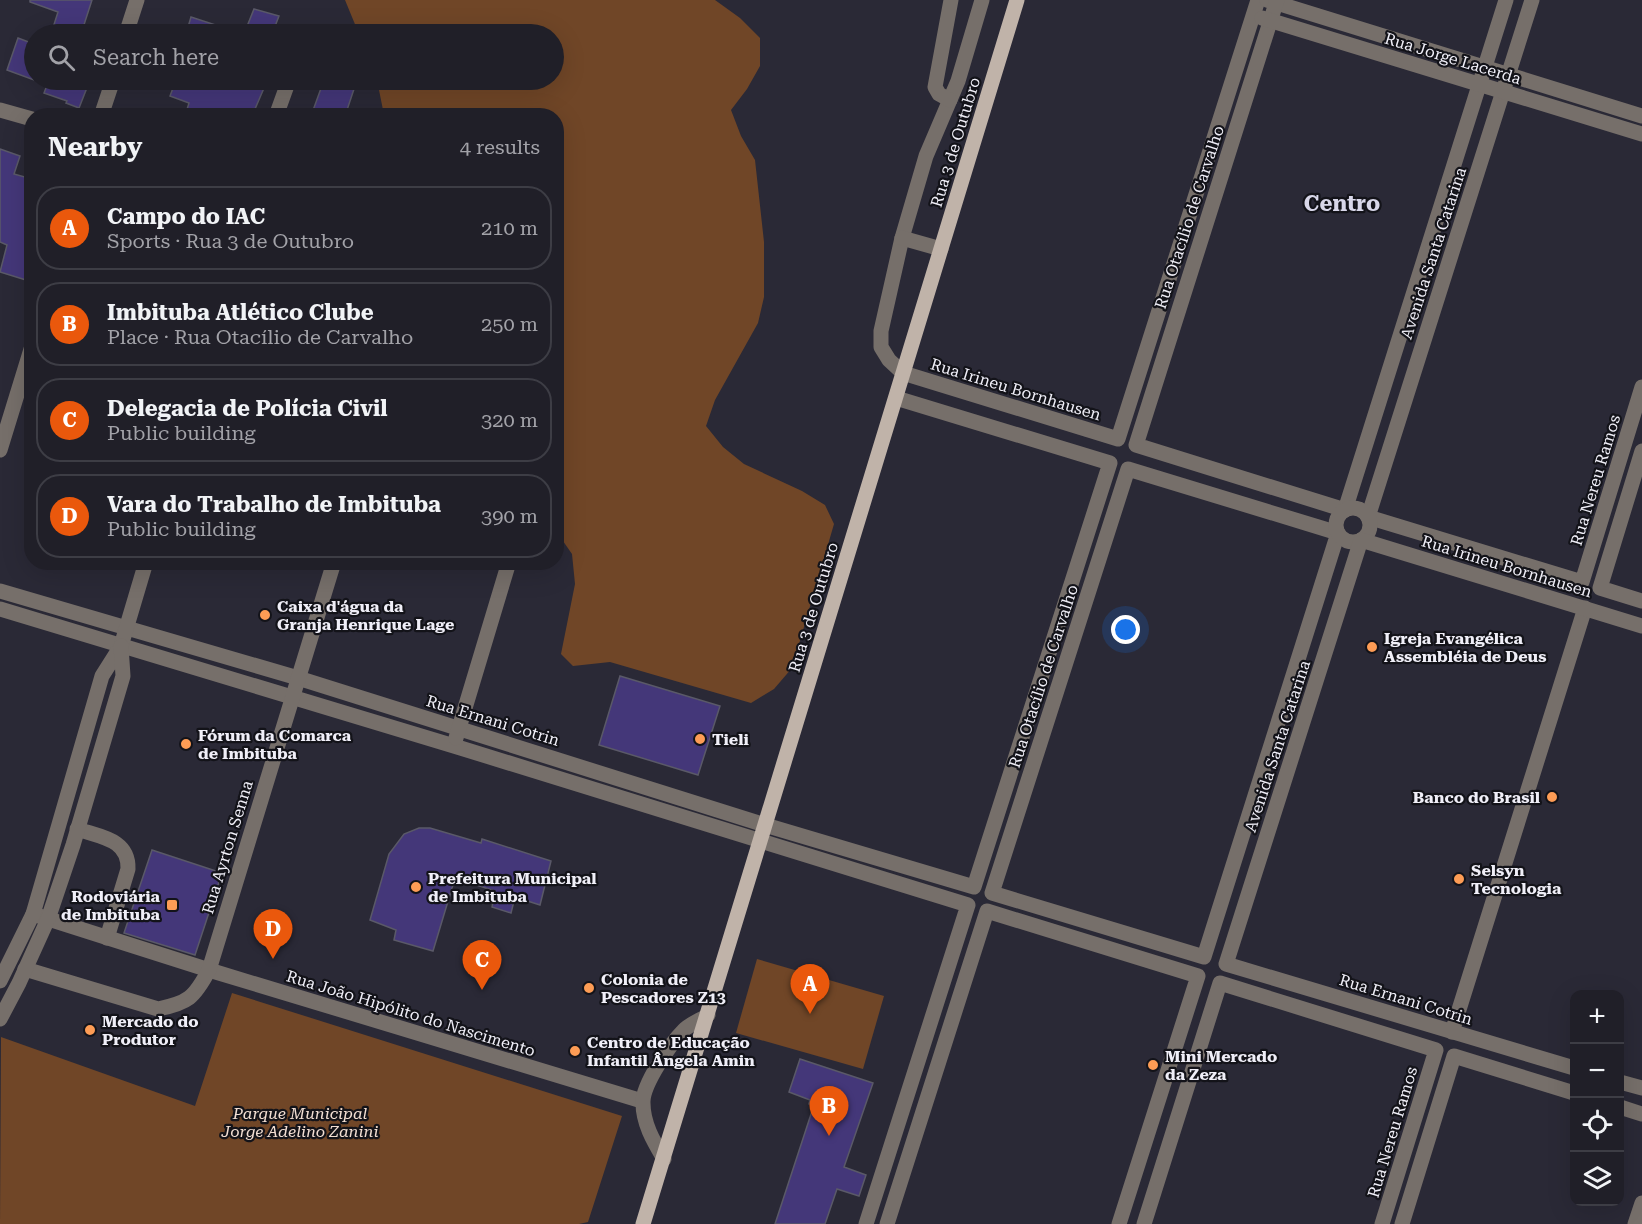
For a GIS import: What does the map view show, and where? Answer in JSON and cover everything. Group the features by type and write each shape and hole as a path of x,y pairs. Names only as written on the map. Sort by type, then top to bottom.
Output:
{"main road":[{"name":"Rua 3 de Outubro","path":"643,1224 1017,0"}],"street":[{"path":"129,24 137,0"},
{"path":"950,100 939,94 935,87 951,0"},
{"path":"903,373 889,360 881,347 881,331 902,238 926,156 963,67 982,0"},
{"name":"Rua Otacílio de Carvalho","path":"1118,439 1258,0"},
{"name":"Avenida Santa Catarina","path":"1345,510 1506,0"},
{"name":"Avenida Santa Catarina","path":"1368,517 1532,0"},
{"name":"Rua Otacílio de Carvalho","path":"1136,445 1270,21 1273,1"},
{"name":"Rua Jorge Lacerda","path":"1273,1 1635,114"},
{"name":"Rua Jorge Lacerda","path":"1253,16 1642,134"},
{"path":"103,108 109,90"},
{"path":"279,108 285,90"},
{"path":"0,110 24,117"},
{"path":"1623,128 1635,114"},
{"path":"1458,152 1482,160"},
{"path":"1198,189 1215,194"},
{"path":"1183,236 1200,242"},
{"path":"902,238 941,249"},
{"path":"1429,244 1453,252"},
{"path":"1140,371 1157,377"},
{"path":"0,450 24,372"},
{"name":"Rua Irineu Bornhausen","path":"903,373 1118,439"},
{"path":"1387,377 1410,385"},
{"name":"Rua Nereu Ramos","path":"1582,582 1642,387"},
{"path":"896,398 1110,463 1118,469 1128,469 1338,533"},
{"path":"1001,430 1007,405"},
{"path":"1110,463 1108,449 1118,439 1128,439 1136,445 1345,510 1356,508 1368,517 1370,527 1361,540 1351,542 1338,533 1336,528 1338,517 1345,510"},
{"path":"1600,588 1594,582 1582,582 1576,588 1574,597 1578,604 1586,608 1594,607 1601,601 1600,588 1642,449 1625,442"},
{"path":"1128,469 1138,459 1136,445"},
{"name":"Rua Otacílio de Carvalho","path":"974,888 1110,463"},
{"name":"Rua Otacílio de Carvalho","path":"992,893 1128,469"},
{"path":"1208,493 1215,469"},
{"name":"Rua Irineu Bornhausen","path":"1368,517 1582,582"},
{"name":"Avenida Santa Catarina","path":"1204,957 1338,533"},
{"name":"Avenida Santa Catarina","path":"1226,964 1361,540"},
{"name":"Rua Irineu Bornhausen","path":"1361,540 1642,626"},
{"path":"1504,584 1510,561"},
{"path":"1,1016 25,969 102,676 121,646 144,570"},
{"name":"Rua Ayrton Senna","path":"25,969 158,1009 179,1005 198,991 209,970 332,570"},
{"path":"454,746 507,570"},
{"name":"Rua Irineu Bornhausen","path":"1600,588 1642,601"},
{"name":"Rua Ernani Cotrin","path":"0,591 298,678 765,825 974,888"},
{"path":"1064,608 1082,614"},
{"path":"1452,1032 1586,608"},
{"path":"0,609 968,905 978,912 987,911 1198,976 1208,985 1220,983 1436,1050 1442,1056 1454,1056 1570,1091"},
{"path":"0,981 40,917 77,829 123,676 121,646"},
{"path":"1019,749 1037,754"},
{"path":"570,782 575,765"},
{"path":"77,829 120,845 128,858 128,869 107,938"},
{"path":"883,879 888,862"},
{"path":"872,1222 896,1131 968,905 968,893 974,888 986,887 992,893 1204,957 1214,955 1226,964 1227,972 1220,983 1144,1224"},
{"path":"887,1224 987,911 993,901 992,893"},
{"name":"Rua João Hipólito do Nascimento","path":"40,917 642,1101"},
{"path":"1066,936 1072,917"},
{"path":"1133,956 1139,937"},
{"path":"1119,1224 1198,976 1197,968 1204,957"},
{"name":"Rua Ernani Cotrin","path":"1226,964 1570,1067"},
{"path":"1297,1007 1303,986"},
{"path":"1359,1026 1366,1005"},
{"path":"664,1159 648,1131 642,1101 652,1076 668,1049 685,1028 708,1015"},
{"path":"931,1023 949,1029"},
{"path":"1402,1224 1460,1041 1456,1034 1444,1032 1438,1036 1435,1043 1436,1050"},
{"name":"Rua Nereu Ramos","path":"1382,1224 1436,1050"},
{"path":"1520,1076 1527,1054"},
{"path":"1624,1083 1642,1088"},
{"path":"1624,1108 1642,1114"},
{"path":"896,1131 914,1137"},
{"path":"1403,1157 1421,1161"},
{"path":"1635,1224 1642,1203"}],"green space":[{"path":"345,0 715,0 740,18 760,38 760,66 747,89 731,110 741,136 755,160 764,242 764,297 758,323 715,400 706,426 723,447 744,464 802,491 825,505 834,524 792,668 774,689 751,703 610,662 573,666 561,654 575,584 572,554 564,542 564,108 383,108 379,90 564,90 564,24 355,24"},
{"path":"757,959 884,996 863,1069 736,1033"},
{"name":"Parque Municipal Jorge Adelino Zanini","path":"232,993 622,1116 588,1222 579,1224 0,1224 1,1037 195,1106"}],"building":[{"path":"30,0 92,0 84,24 54,24 58,12 30,2"},
{"path":"254,9 279,16 276,24 248,24"},
{"path":"191,17 212,24 189,24"},
{"path":"18,38 24,40 24,76 7,70"},
{"path":"45,90 86,90 79,108 44,93"},
{"path":"172,90 263,90 255,108 187,108 189,103 170,96"},
{"path":"320,90 354,90 348,108 314,108"},
{"path":"0,149 20,156 14,174 24,177 24,279 0,272 7,245 0,242"},
{"path":"620,676 720,706 698,775 599,745"},
{"name":"Prefeitura Municipal de Imbituba","path":"419,828 430,828 481,843 482,839 551,861 540,905 515,897 511,913 492,907 495,891 455,878 433,951 394,940 396,930 370,920 389,854 404,834"},
{"name":"Rodoviária de Imbituba","path":"152,850 222,873 195,955 124,933"},
{"path":"800,1059 873,1083 844,1167 866,1175 859,1196 837,1189 825,1224 775,1224 814,1105 809,1104 810,1100 789,1092"}],"place":[{"name":"Caixa d'água da Granja Henrique Lage","path":"265,615"},
{"name":"Igreja Evangélica Assembléia de Deus","path":"1372,647"},
{"name":"Tieli","path":"700,739"},
{"name":"Fórum da Comarca de Imbituba","path":"186,744"},
{"name":"Banco do Brasil","path":"1552,797"},
{"name":"Selsyn Tecnologia","path":"1459,879"},
{"name":"Prefeitura Municipal de Imbituba","path":"416,887"},
{"name":"Rodoviária de Imbituba","path":"172,905"},
{"name":"Vara do Trabalho de Imbituba","path":"273,959"},
{"name":"Colonia de Pescadores Z13","path":"589,988"},
{"name":"Delegacia de Polícia Civil","path":"482,990"},
{"name":"Campo do IAC","path":"810,1014"},
{"name":"Mercado do Produtor","path":"90,1030"},
{"name":"Centro de Educação Infantil Ângela Amin","path":"575,1051"},
{"name":"Mini Mercado da Zeza","path":"1153,1065"},
{"name":"Imbituba Atlético Clube","path":"829,1136"}],"district":[{"name":"Centro","path":"1342,203"}]}
